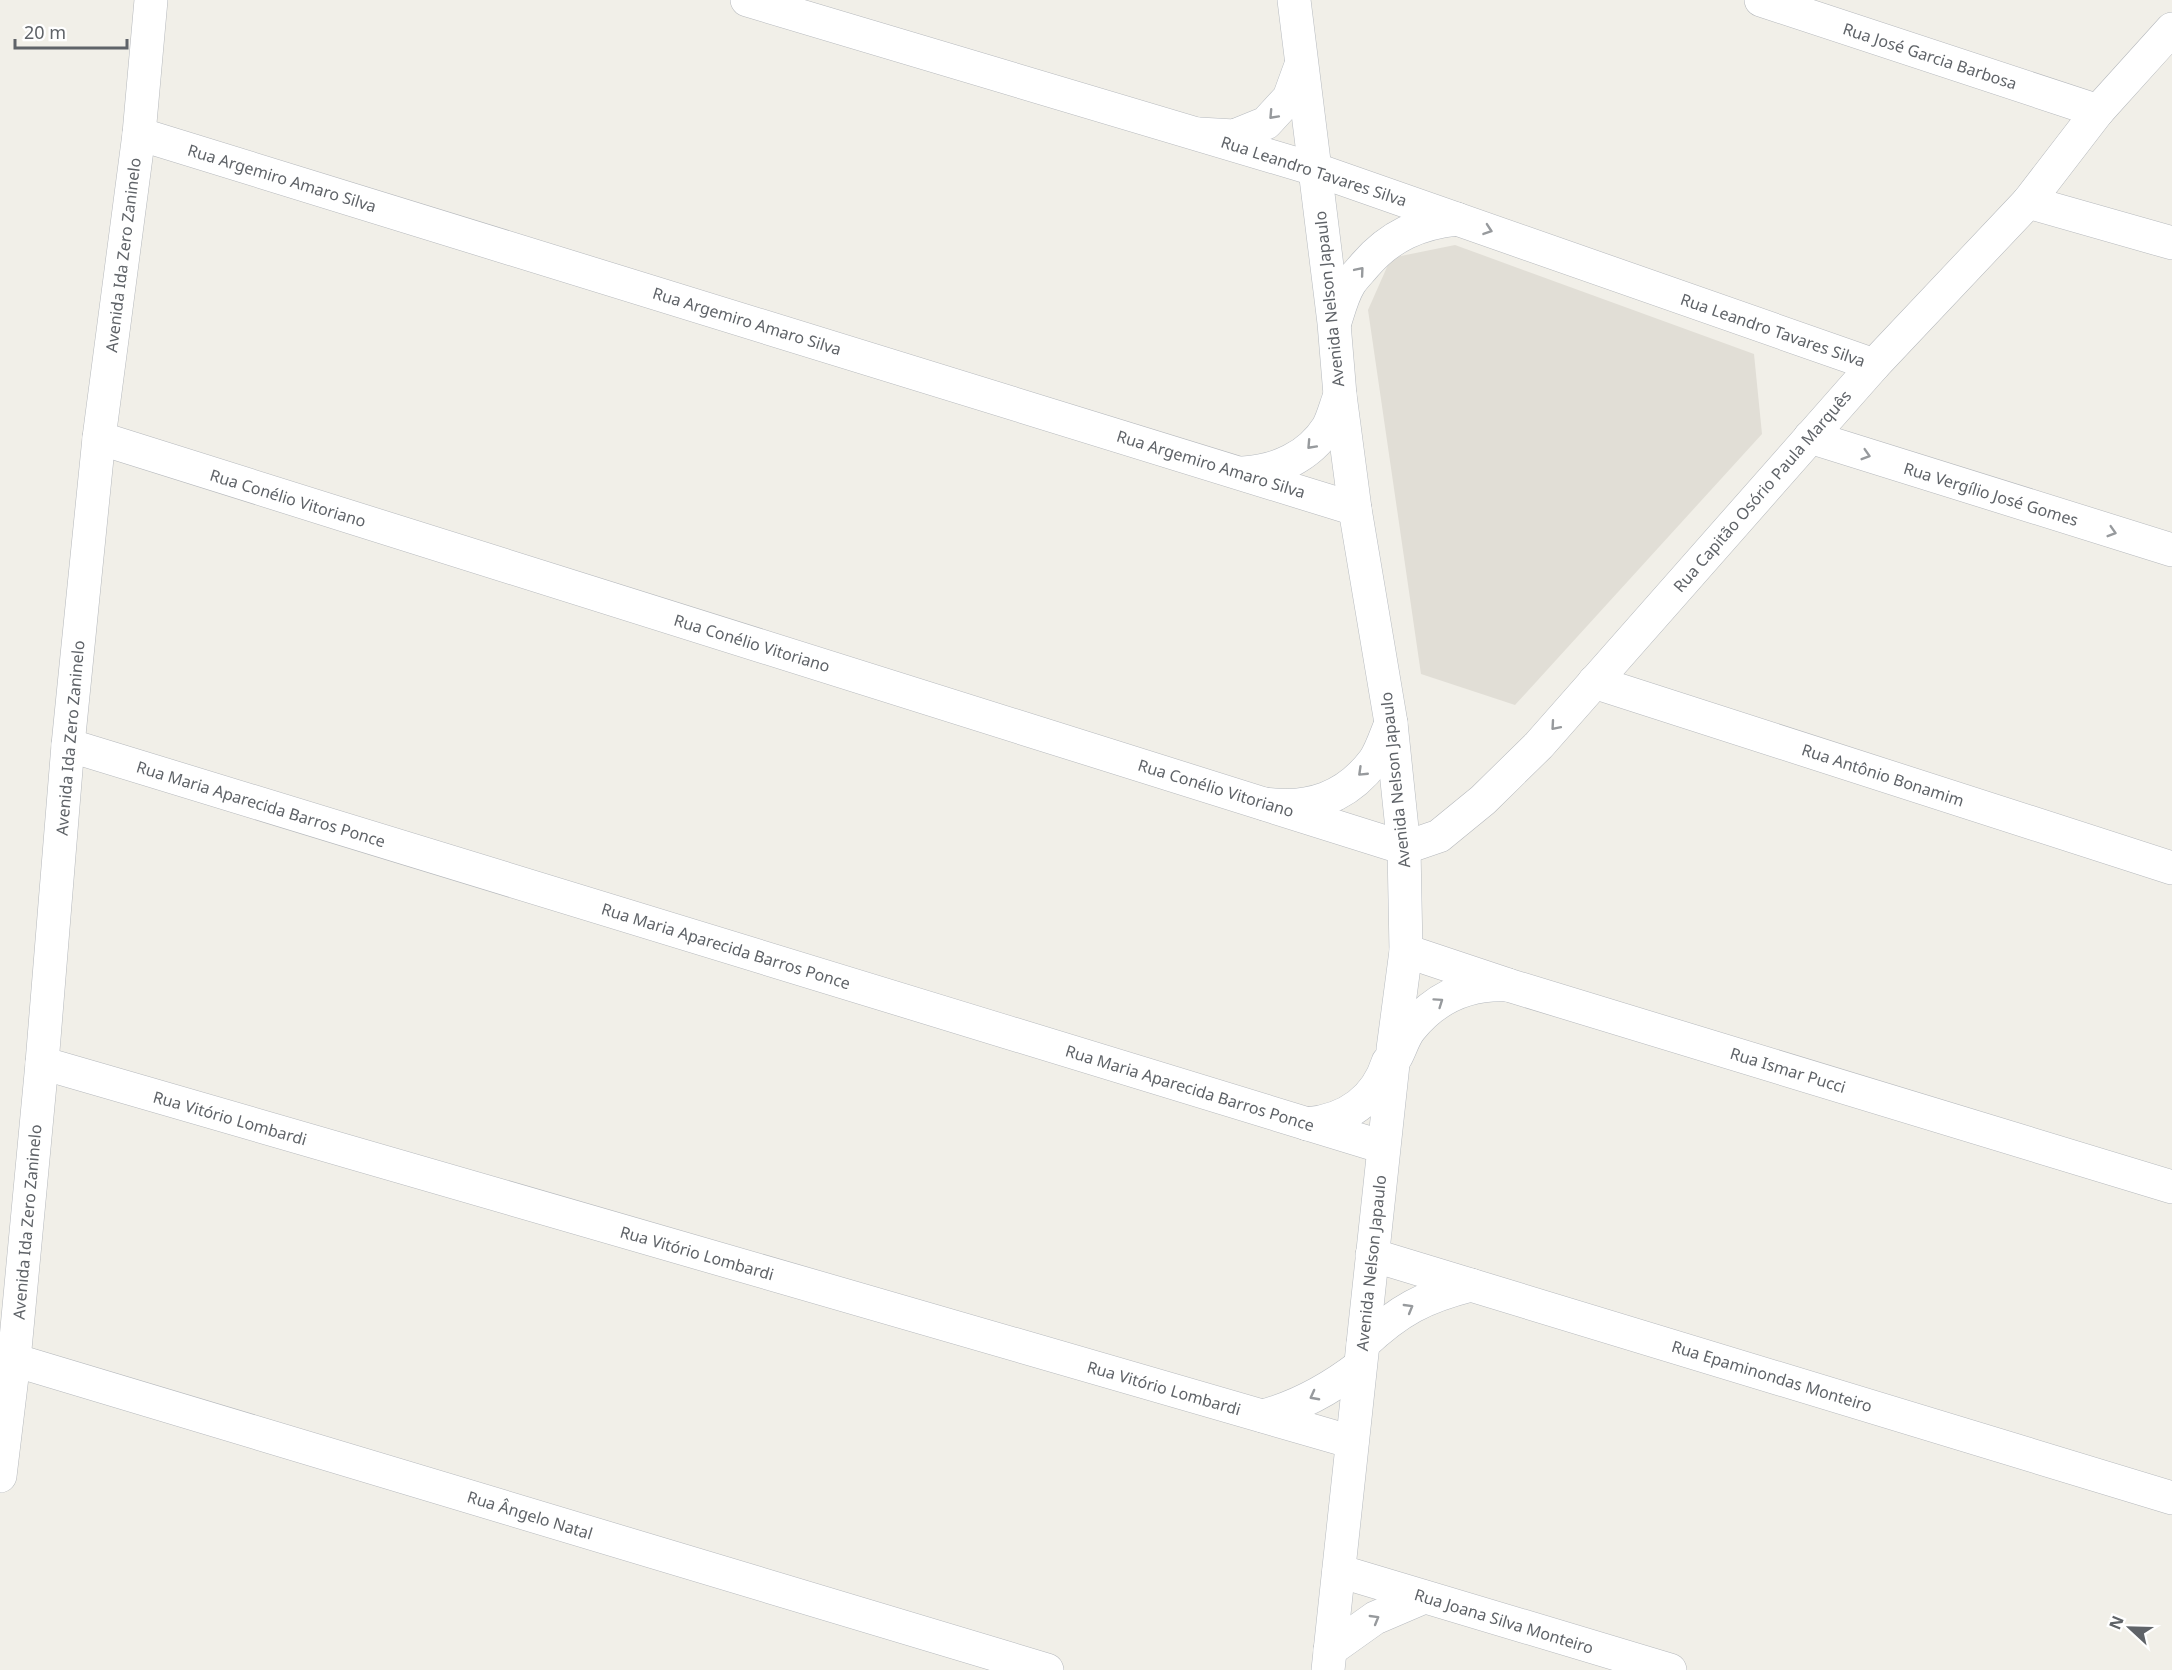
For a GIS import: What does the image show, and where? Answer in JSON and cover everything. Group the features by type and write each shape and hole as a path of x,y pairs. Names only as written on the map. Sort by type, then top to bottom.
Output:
{"street":[{"name":"Avenida Ida Zero Zaninelo","path":"0,1476 14,1360 42,1064 68,745 99,438 139,134 151,0"},
{"name":"Rua Leandro Tavares Silva","path":"747,0 1314,169 1874,365"},
{"name":"Avenida Nelson Japaulo","path":"1294,0 1334,323 1340,396 1355,508 1391,723 1404,848 1406,951 1329,1660"},
{"name":"Rua José Garcia Barbosa","path":"1761,0 2098,111"},
{"name":"Rua Capitão Osório Paula Marquês","path":"1404,848 1439,836 1483,800 1539,745 1874,365 2028,202 2098,111 2172,29"},
{"path":"1199,134 1234,136 1266,123 1289,98 1301,65"},
{"name":"Rua Argemiro Amaro Silva","path":"139,134 1355,508"},
{"path":"2028,202 2172,243"},
{"path":"1334,323 1350,283 1378,250 1395,237 1415,228 1457,219"},
{"path":"1243,473 1276,468 1306,452 1328,427 1340,396"},
{"name":"Rua Vergílio José Gomes","path":"1810,437 2172,550"},
{"name":"Rua Conélio Vitoriano","path":"99,438 1404,848"},
{"name":"Rua Antônio Bonamim","path":"1594,682 2172,868"},
{"path":"1265,804 1286,807 1306,805 1326,799 1345,789 1374,760 1391,723"},
{"name":"Rua Maria Aparecida Barros Ponce","path":"68,745 1383,1147"},
{"name":"Rua Ismar Pucci","path":"1406,951 2172,1187"},
{"path":"1307,1124 1322,1123 1337,1118 1351,1112 1364,1102 1383,1078 1409,1029 1436,1003 1452,993 1471,987 1508,984"},
{"name":"Rua Vitório Lombardi","path":"42,1064 1352,1442"},
{"name":"Rua Epaminondas Monteiro","path":"1372,1255 2172,1498"},
{"path":"1263,1416 1290,1408 1339,1382 1386,1322 1411,1305 1441,1293 1471,1285"},
{"name":"Rua Ângelo Natal","path":"14,1360 1047,1670"},
{"name":"Rua Joana Silva Monteiro","path":"1338,1572 1670,1670"},
{"path":"1329,1660 1375,1618 1424,1597"}],"shaded area":[{"path":"1455,245 1754,354 1762,434 1515,705 1421,674 1368,310 1391,258"}]}
